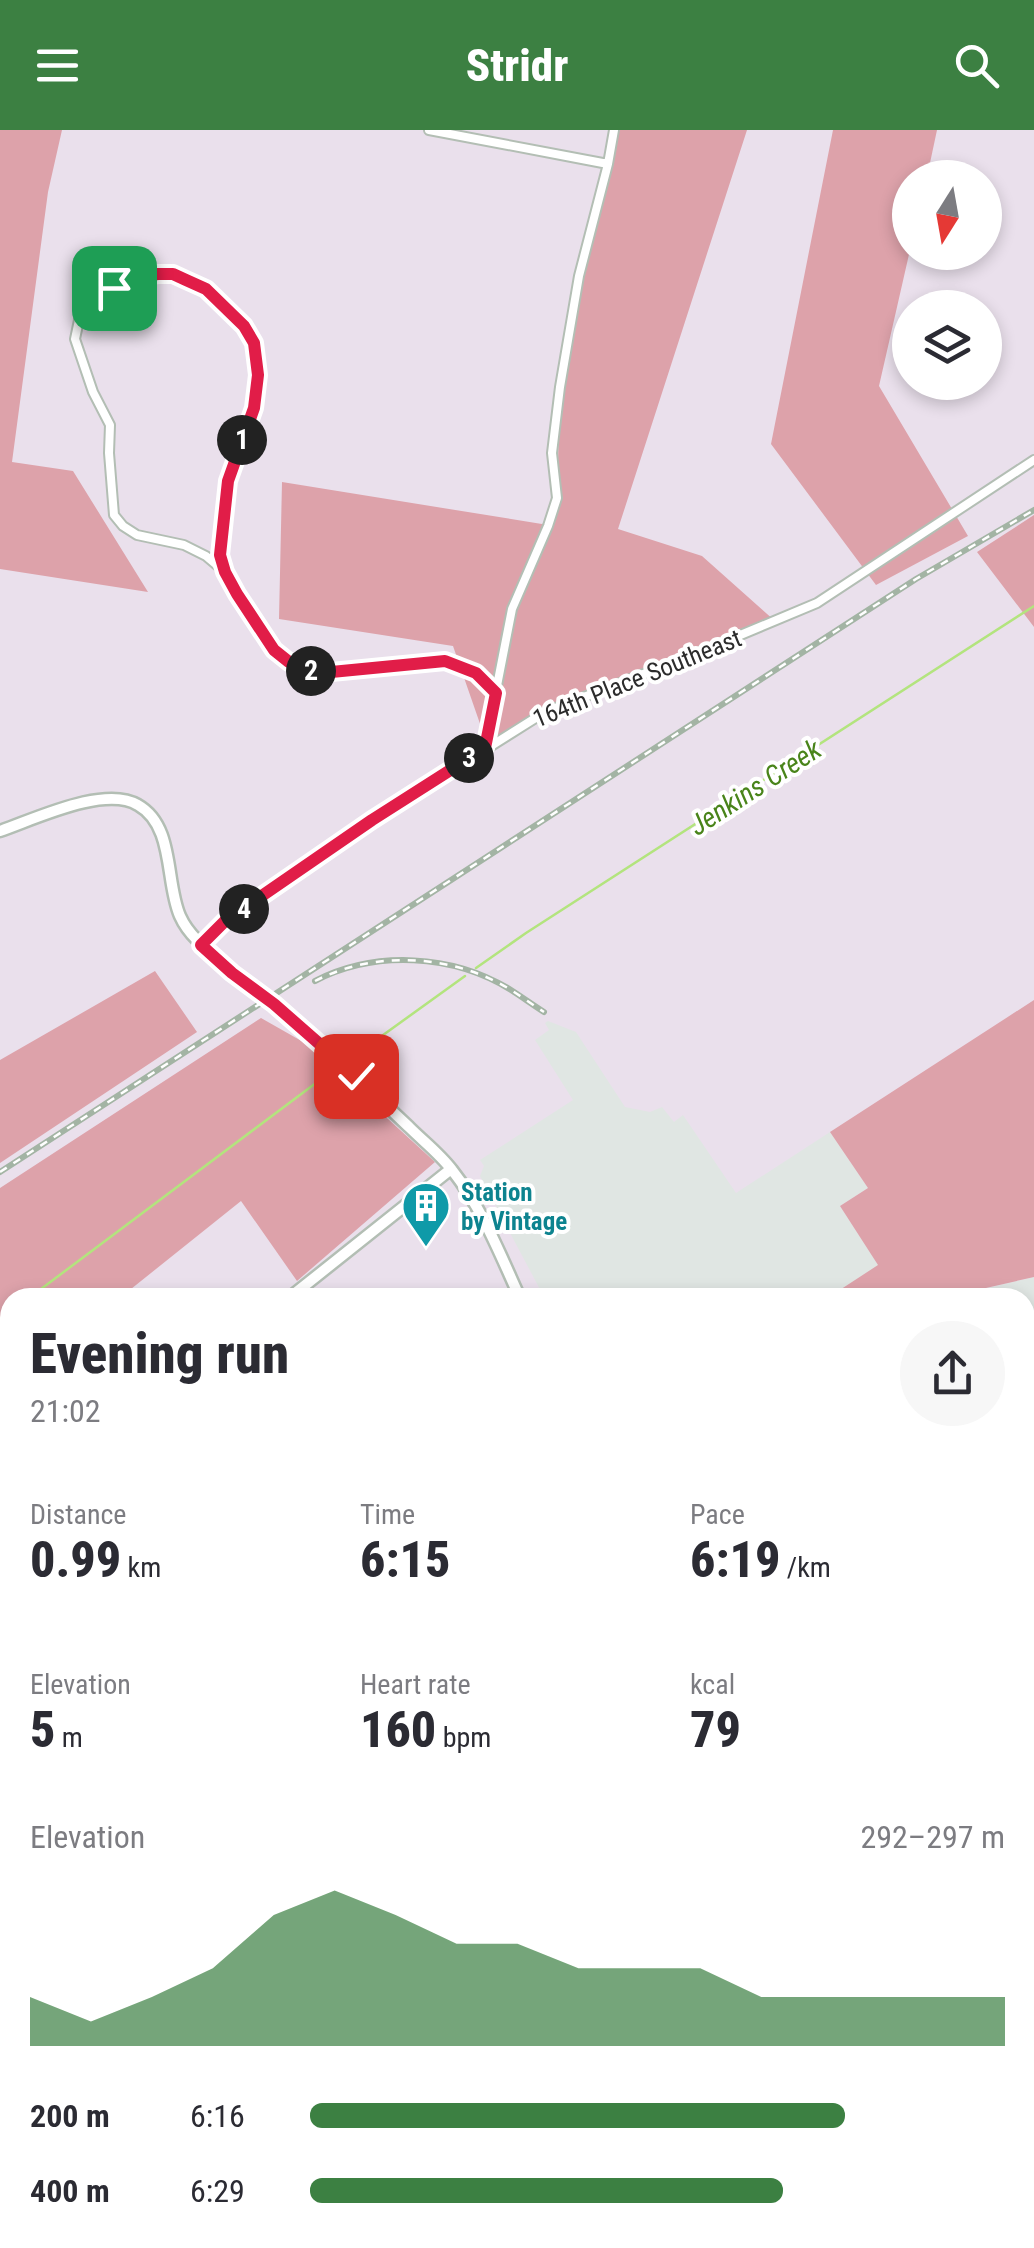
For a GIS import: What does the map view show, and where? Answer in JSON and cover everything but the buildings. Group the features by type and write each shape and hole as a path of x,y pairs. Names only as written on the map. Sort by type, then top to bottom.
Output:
{"street":[{"path":"429,130 608,164"},
{"path":"485,748 512,610 557,498 552,453 560,387 578,276 614,130"},
{"path":"225,572 184,545 137,535 114,515 110,425 75,339 79,320 105,292 144,276 173,274 206,289 244,326 257,350 254,408 228,481 220,555 225,572 274,650 289,662 321,673 445,661 476,673 496,693"},
{"name":"164th Place Southeast","path":"201,945 224,922 372,820 546,712 816,603 1034,460"},
{"path":"0,832 113,797 135,802 150,815 166,846 178,912 185,926 201,945 356,1076 451,1168 480,1210 515,1288"},
{"path":"301,1288 451,1168"}],"shaded area":[{"path":"0,130 62,130 48,192 12,462 73,471 148,592 0,569"},
{"path":"611,130 747,130 618,529 702,556 775,621 486,741 453,646 279,619 282,482 548,525 557,498 560,387"},
{"path":"833,130 937,130 931,160 892,160 892,270 905,270 901,290 892,290 892,329 879,386 968,536 876,585 771,444"},
{"path":"1034,515 1034,627 977,552"},
{"path":"155,971 197,1032 0,1163 0,1060"},
{"path":"1034,1000 1034,1277 986,1288 843,1288 878,1265 840,1206 868,1188 830,1132"},
{"path":"261,1018 305,1043 435,1162 297,1281 241,1201 132,1288 0,1288 0,1188"},
{"path":"545,1023 576,1032 625,1107 650,1112 662,1107 674,1122 683,1115 736,1193 830,1132 868,1188 840,1206 879,1266 844,1288 539,1288 480,1176 484,1166 480,1160 573,1100 535,1040 549,1030"},
{"path":"1034,1277 1034,1288 988,1288"}],"waterway":[{"name":"Jenkins Creek","path":"476,968 1034,606"},
{"name":"Jenkins Creek","path":"347,1061 465,976"},
{"name":"Jenkins Creek","path":"42,1288 340,1065"}],"railway":[{"path":"0,1172 916,579 1034,510"},
{"path":"315,981 363,964 414,960 439,963 488,978 544,1012"}],"place":[{"name":"Station by Vintage","path":"426,1248"}],"route":[{"path":"114,288 144,276 173,274 206,289 244,326 254,343 258,375 254,408 228,481 220,555 237,594 274,650 289,662 321,673 445,661 476,673 496,693 485,748 224,922 201,945 356,1076"}]}
